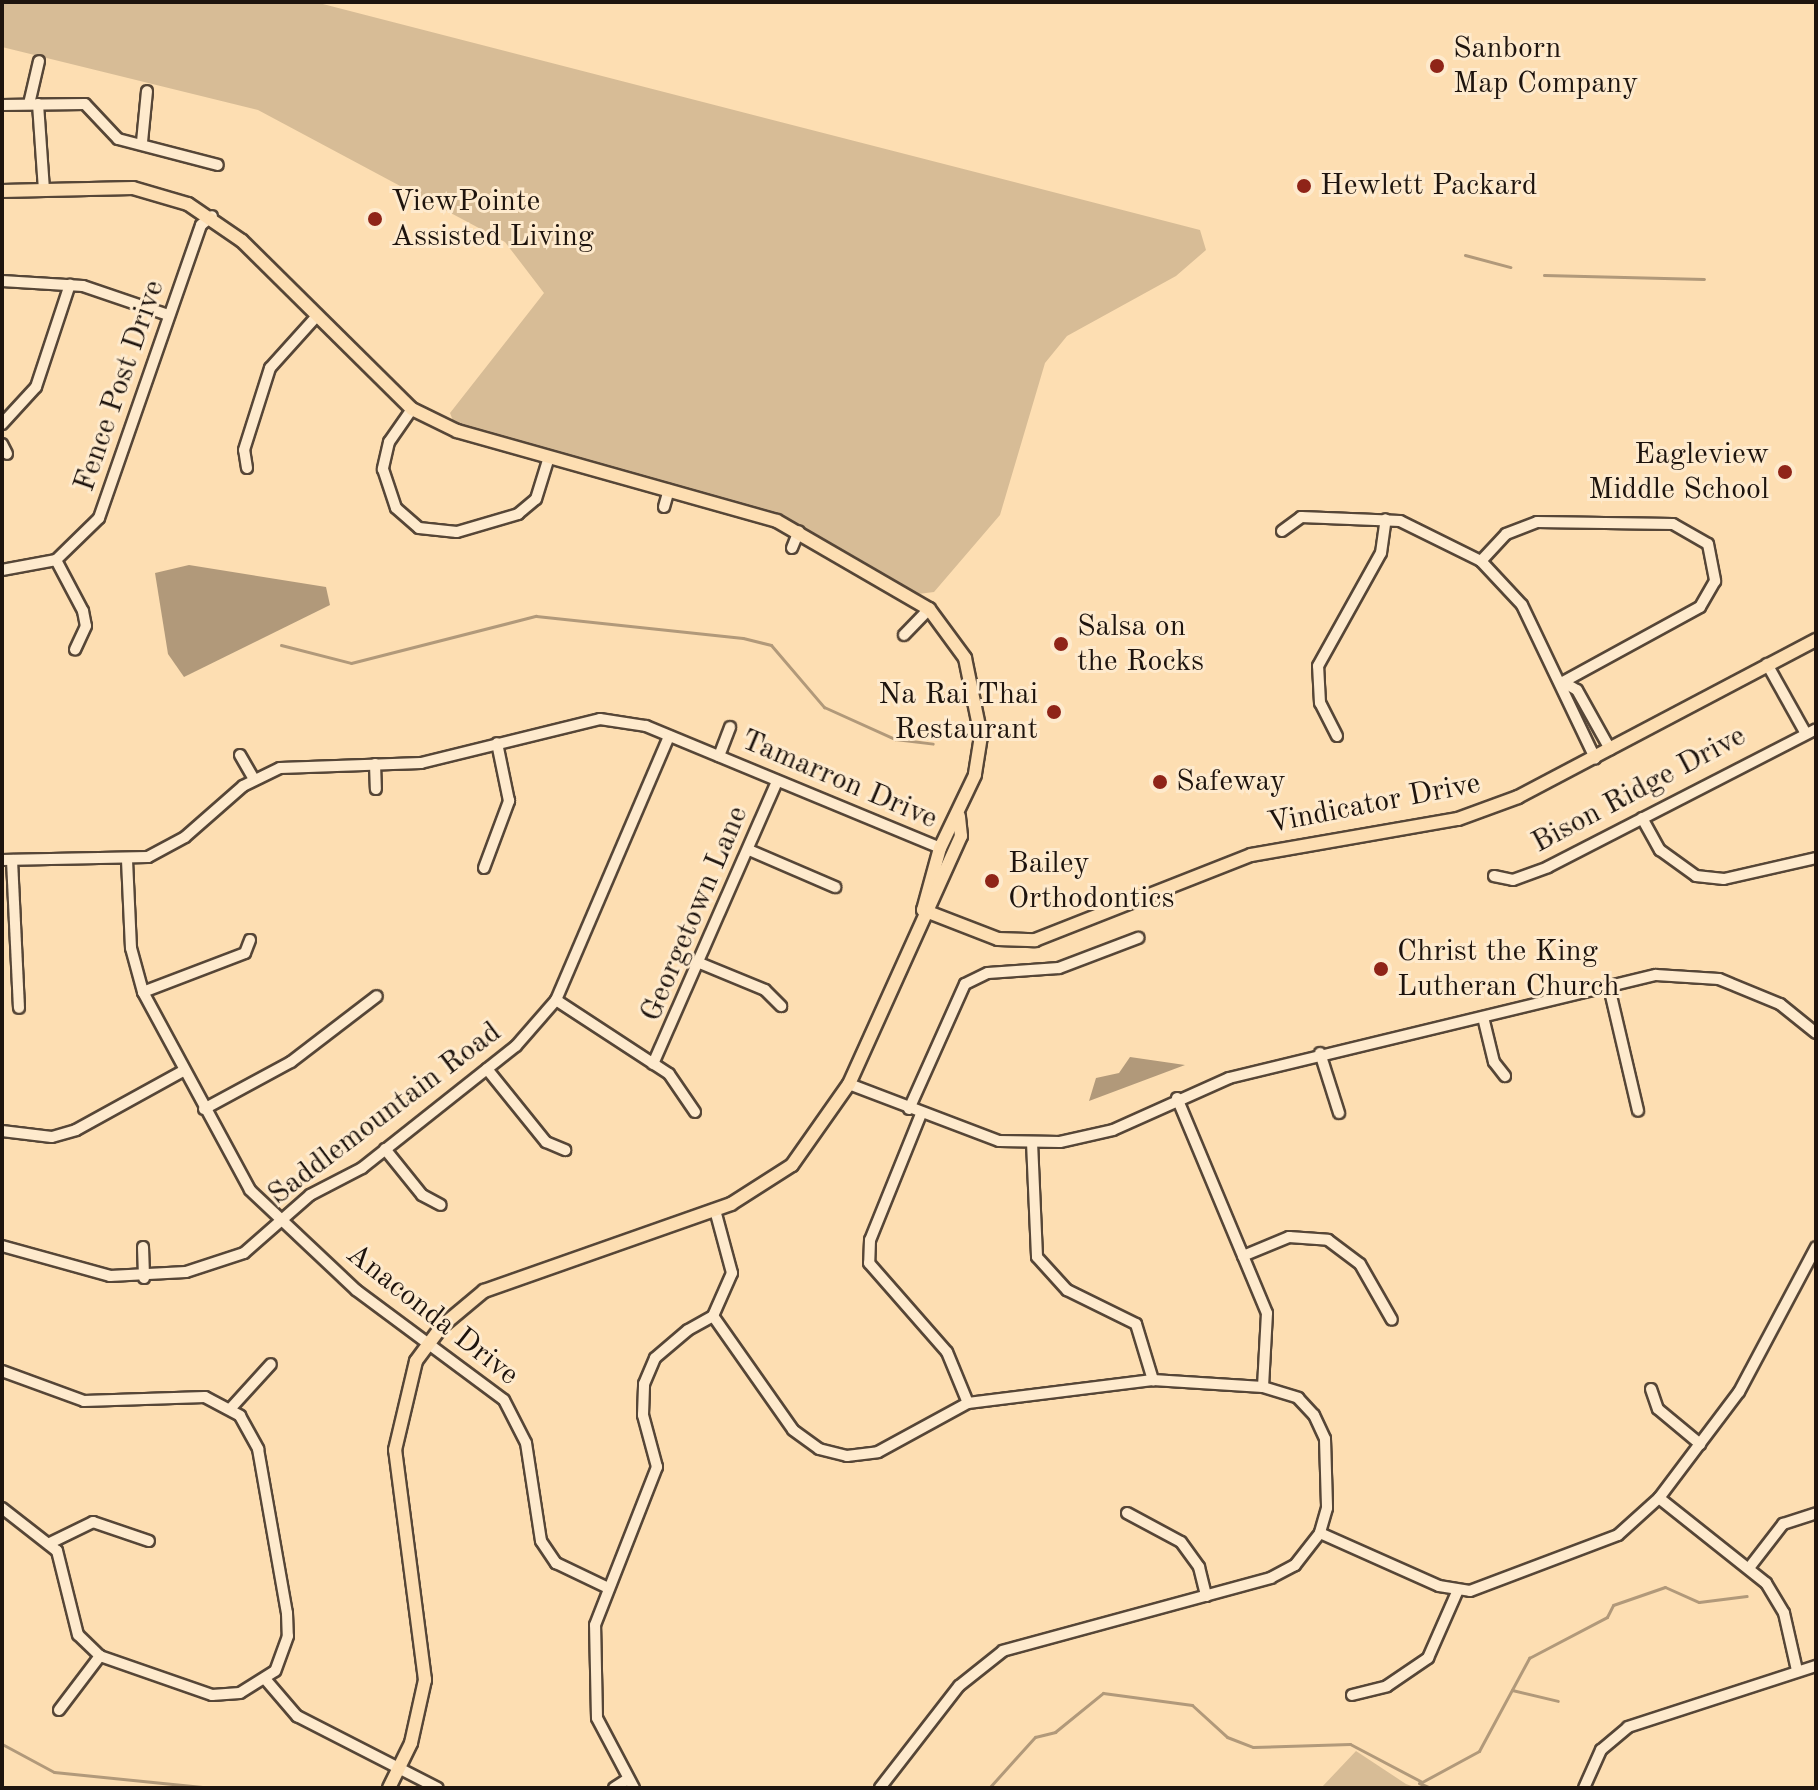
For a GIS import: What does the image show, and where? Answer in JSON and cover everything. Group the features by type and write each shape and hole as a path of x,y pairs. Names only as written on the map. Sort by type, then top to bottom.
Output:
{"main road":[{"path":"2,191 133,188 212,216 412,409 549,457 669,490 799,531 929,609 965,658 981,713 980,756 959,816 940,848 923,910"},
{"name":"Vindicator Drive","path":"923,910 998,939 1055,936 1251,855 1477,813 1595,758 1816,640"},
{"path":"389,1788 399,1770 420,1712 426,1658 396,1431 406,1385 427,1343 469,1301 501,1283 715,1210 792,1165 849,1084 923,910 961,836 959,816"}],"street":[{"path":"39,61 34,104 44,189"},
{"path":"142,142 147,91"},
{"path":"2,105 85,104 111,135 218,165"},
{"name":"Fence Post Drive","path":"56,560 89,532 107,502 201,225 212,216"},
{"path":"2,281 70,284 168,315"},
{"path":"2,424 36,387 70,284"},
{"path":"247,468 244,450 270,368 316,317"},
{"path":"412,409 389,442 383,469 396,508 417,532 457,532 518,514 536,499 549,457"},
{"path":"664,507 669,490"},
{"path":"1282,531 1301,517 1386,519 1426,529 1481,561 1515,594 1563,682 1564,699 1595,758"},
{"path":"1337,736 1320,703 1318,666 1381,553 1386,519"},
{"path":"1481,561 1506,534 1537,522 1673,524 1708,544 1715,581 1700,607 1563,682"},
{"path":"792,548 799,531"},
{"path":"2,570 56,560 83,611 86,626 75,650"},
{"path":"904,635 929,609"},
{"name":"Bison Ridge Drive","path":"1494,876 1513,880 1548,867 1810,731 1767,664"},
{"path":"1563,682 1577,690 1610,749"},
{"name":"Tamarron Drive","path":"7,860 127,860 175,845 254,779 290,766 421,763 600,719 669,736 940,848"},
{"name":"Tamarron Drive","path":"719,756 730,727"},
{"name":"Saddlemountain Road","path":"2,1246 144,1278 231,1259 385,1149 487,1069 556,1000 669,736"},
{"path":"484,868 509,801 497,743"},
{"path":"240,755 254,779"},
{"path":"375,764 376,789"},
{"name":"Georgetown Lane","path":"653,1064 702,964 777,781"},
{"path":"1642,818 1660,850 1696,876 1724,879 1816,858"},
{"path":"749,850 835,887"},
{"path":"7,860 19,1008"},
{"name":"Anaconda Drive","path":"127,860 131,948 143,992 250,1190 356,1290 513,1410 526,1443 541,1541 556,1563 606,1587"},
{"path":"909,1109 965,984 988,973 1059,968 1138,938"},
{"path":"143,992 245,953 250,940"},
{"path":"702,964 765,990 781,1006"},
{"path":"849,1084 921,1114 999,1141 1032,1142 1098,1135 1177,1098 1320,1053 1609,987 1699,973 1780,1004 1816,1033"},
{"path":"1609,987 1638,1111"},
{"path":"204,1109 291,1062 377,996"},
{"path":"556,1000 679,1084 695,1112"},
{"path":"1483,1017 1494,1062 1505,1076"},
{"path":"1320,1053 1339,1113"},
{"path":"487,1069 546,1142 565,1150"},
{"path":"2,1131 52,1137 76,1130 183,1071"},
{"path":"1177,1098 1267,1313 1263,1387"},
{"path":"921,1114 870,1240 869,1263 947,1352 968,1403"},
{"path":"1032,1142 1037,1257 1067,1290 1136,1324 1153,1380"},
{"path":"385,1149 422,1195 441,1205"},
{"path":"614,1788 631,1784 595,1707 595,1625 606,1587 657,1467 643,1415 649,1370 676,1337 713,1316 732,1273 715,1210"},
{"path":"1243,1256 1289,1237 1328,1240 1360,1264 1392,1320"},
{"path":"143,1247 144,1278"},
{"path":"1320,1533 1458,1590 1491,1587 1607,1541 1659,1498 1739,1392 1816,1247"},
{"path":"713,1316 793,1430 832,1453 878,1452 968,1403 1153,1380 1263,1387 1298,1398 1321,1427 1328,1493 1320,1533 1282,1573 1003,1651 959,1686 880,1788"},
{"path":"231,1408 271,1364"},
{"path":"2,1371 84,1401 205,1397 231,1408 258,1449 287,1613 285,1649 266,1680 240,1693 212,1695 100,1656 78,1635 65,1570 50,1543 2,1508"},
{"path":"1651,1389 1658,1409 1700,1444"},
{"path":"1659,1498 1749,1568 1778,1600 1797,1670"},
{"path":"1127,1513 1181,1542 1199,1567 1206,1596"},
{"path":"1749,1568 1783,1524 1816,1513"},
{"path":"50,1543 93,1522 149,1541"},
{"path":"1352,1695 1387,1686 1428,1658 1458,1590"},
{"path":"59,1710 100,1656"},
{"path":"1584,1788 1601,1750 1628,1727 1816,1666"},
{"path":"266,1680 297,1716 438,1788"}],"shaded area":[{"path":"2,2 315,2 1200,230 1206,250 1176,276 1067,336 1045,363 1000,515 934,592 910,595 777,521 457,431 450,413 544,293 505,242 258,110 2,47"},
{"path":"189,565 326,587 330,605 184,677 168,654 155,573"},
{"path":"1130,1057 1185,1065 1089,1101 1096,1078 1119,1073"},
{"path":"1356,1751 1406,1784 1417,1788 1321,1788"}],"waterway":[{"path":"1465,255 1510,267"},
{"path":"1544,275 1704,279"},
{"path":"281,645 351,663 536,616 743,638 771,645 824,707 895,739 933,744"},
{"path":"989,1788 1035,1737 1055,1732 1103,1693 1192,1705 1227,1737 1253,1747 1350,1744 1422,1782 1479,1751 1529,1658 1607,1617 1613,1605 1665,1587 1699,1602 1747,1596"},
{"path":"1512,1690 1558,1701"},
{"path":"2,1744 54,1772 212,1788"},
{"path":"1419,1783 1431,1788"}],"place":[{"name":"Sanborn Map Company","path":"1437,66"},
{"name":"Hewlett Packard","path":"1304,186"},
{"name":"ViewPointe Assisted Living","path":"375,219"},
{"name":"Eagleview Middle School","path":"1785,472"},
{"name":"Salsa on the Rocks","path":"1061,644"},
{"name":"Na Rai Thai Restaurant","path":"1054,712"},
{"name":"Safeway","path":"1160,782"},
{"name":"Bailey Orthodontics","path":"992,881"},
{"name":"Christ the King Lutheran Church","path":"1381,969"}]}
